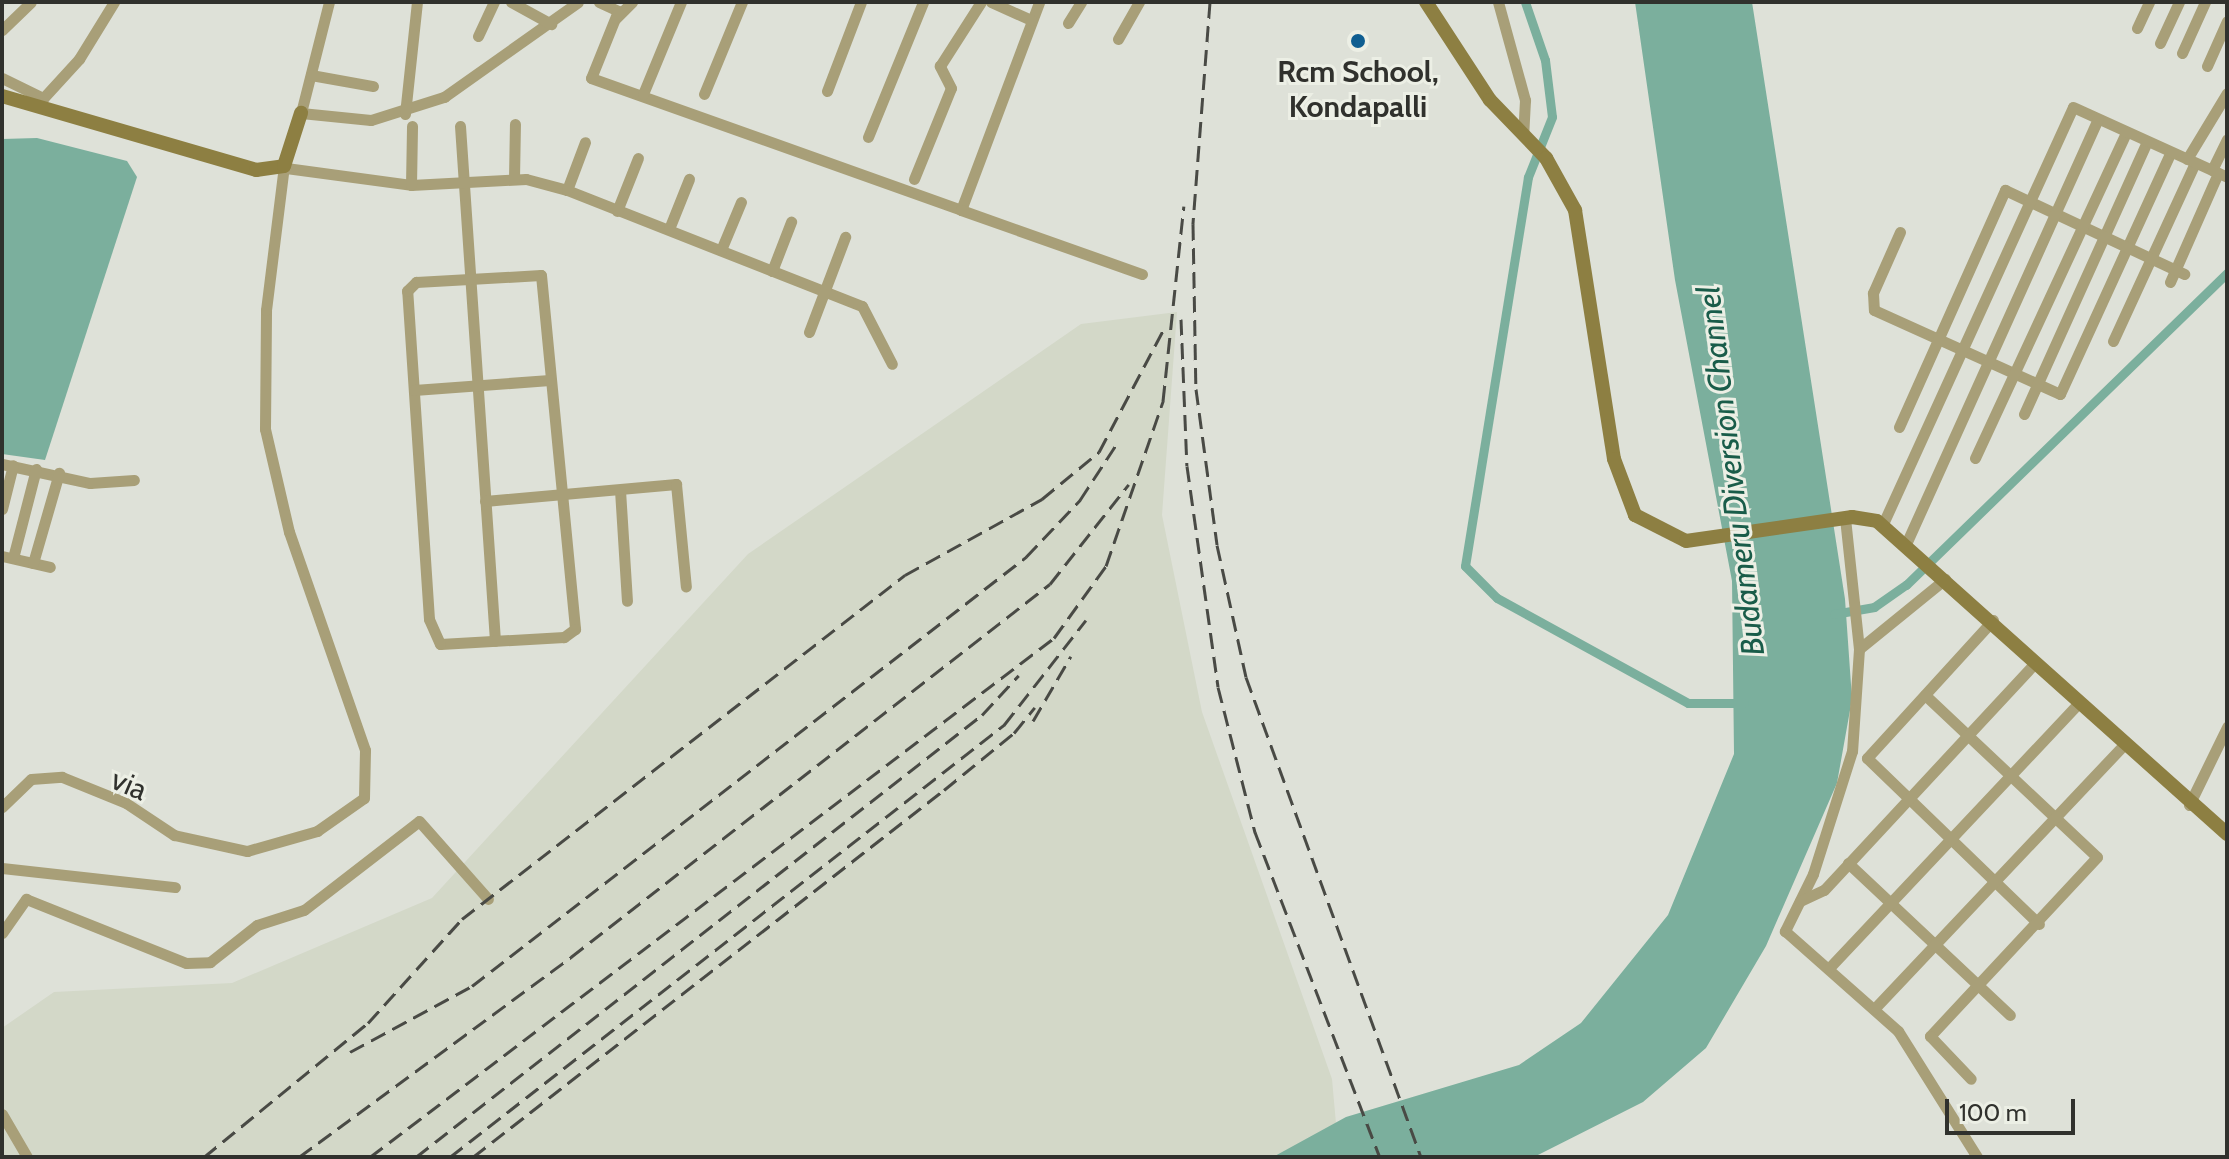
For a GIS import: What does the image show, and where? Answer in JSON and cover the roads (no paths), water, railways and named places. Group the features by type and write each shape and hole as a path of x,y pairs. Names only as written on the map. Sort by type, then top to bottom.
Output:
{"main road":[{"path":"1426,2 1490,100 1546,158 1575,210 1624,492 1653,531 1680,541 1845,518 1882,526 1993,620 2122,747 2227,834"},
{"path":"2,96 40,102 216,163 256,170 285,167 301,113"}],"street":[{"path":"2,30 31,2"},
{"path":"2,78 40,102 79,59 114,2"},
{"path":"329,2 301,113 371,120 405,114 444,97 578,2"},
{"path":"405,114 417,2"},
{"path":"478,36 494,2"},
{"path":"511,2 551,24"},
{"path":"599,2 617,10 591,78 1142,274"},
{"path":"616,18 632,2"},
{"path":"643,94 681,2"},
{"path":"704,94 742,2"},
{"path":"827,91 861,2"},
{"path":"868,137 923,2"},
{"path":"914,179 951,88 940,66 981,2"},
{"path":"961,210 1039,2"},
{"path":"1068,23 1081,2"},
{"path":"1118,39 1139,2"},
{"path":"1498,2 1525,100 1523,133"},
{"path":"2137,28 2149,2"},
{"path":"2160,43 2179,2"},
{"path":"2182,53 2205,2"},
{"path":"997,3 1031,20"},
{"path":"2207,66 2227,21"},
{"path":"311,75 373,86"},
{"path":"2113,341 2191,161 2227,93"},
{"path":"1882,526 2073,107 2219,173"},
{"path":"1906,544 2098,119"},
{"path":"514,179 515,124"},
{"path":"411,185 412,126"},
{"path":"460,126 459,182 472,277 481,389 495,641"},
{"path":"1975,458 2126,132"},
{"path":"2170,282 2180,272 2219,173 2227,139"},
{"path":"2024,414 2147,141"},
{"path":"567,190 585,142"},
{"path":"1900,232 1873,293 1874,310 2060,394 2171,152"},
{"path":"617,211 638,158"},
{"path":"285,167 411,185 514,179 567,190 862,306 892,364"},
{"name":"via","path":"2,807 31,779 62,777 126,803 174,835 247,851 352,812 364,798 367,771 346,689 276,490 265,429 266,310 285,167"},
{"path":"669,229 689,179"},
{"path":"1899,427 2005,190 2180,272"},
{"path":"721,250 741,202"},
{"path":"772,271 791,222"},
{"path":"809,332 845,237"},
{"path":"541,275 575,629 564,637 495,641 434,640 407,291 416,282 472,277 541,275"},
{"path":"414,390 481,389 550,380"},
{"path":"2,509 8,465 59,473 90,483 134,480"},
{"path":"36,469 7,557 50,567"},
{"path":"33,563 59,473"},
{"path":"485,501 676,484 686,587"},
{"path":"620,490 627,601"},
{"path":"1845,518 1859,649 1847,781 1800,901 1785,931 1830,967 1916,1055 1977,1157"},
{"path":"1859,649 1944,578"},
{"path":"1993,620 1867,755 1907,800 2039,924"},
{"path":"1800,901 1824,890 2036,662"},
{"path":"1925,695 2097,857 2039,924 1930,1036 1971,1079"},
{"path":"1830,967 2079,703"},
{"path":"2189,805 2227,727"},
{"path":"1874,1009 2122,747"},
{"path":"2,933 26,899 186,963 210,962 257,925 304,910 419,821 488,899"},
{"path":"1848,863 2010,1015"},
{"path":"2,868 175,887"},
{"path":"2,1114 27,1157"}],"water":[{"name":"Budameru Diversion Channel","path":"1635,2 1752,2 1845,599 1852,699 1837,783 1766,946 1706,1048 1643,1102 1534,1157 1273,1157 1346,1117 1519,1065 1581,1023 1668,915 1734,754 1732,581 1675,280"},
{"path":"37,138 127,161 137,177 45,460 2,454 2,139"}],"waterway":[{"path":"1525,2 1545,60 1552,117 1528,177 1465,566 1497,598 1688,703 1744,703"},
{"path":"1834,614 1874,607 1906,585 2227,273"}],"railway":[{"path":"1210,2 1193,224 1196,389 1217,545 1246,677 1421,1157"},
{"path":"370,1157 1054,638 1106,566 1163,401 1184,206"},
{"path":"1181,319 1187,466 1218,687 1255,832 1380,1157"},
{"path":"204,1157 368,1023 462,919 905,575 1042,499 1099,452 1165,327"},
{"path":"350,1052 472,986 1026,557 1080,500 1116,445"},
{"path":"299,1157 571,957 1050,584 1129,484"},
{"path":"450,1157 1004,725 1086,620"},
{"path":"1033,721 1071,656"},
{"path":"416,1157 982,715 1019,675"},
{"path":"473,1157 944,790 1014,733 1035,707"}],"place":[{"name":"Rcm School, Kondapalli","path":"1358,41"}]}
